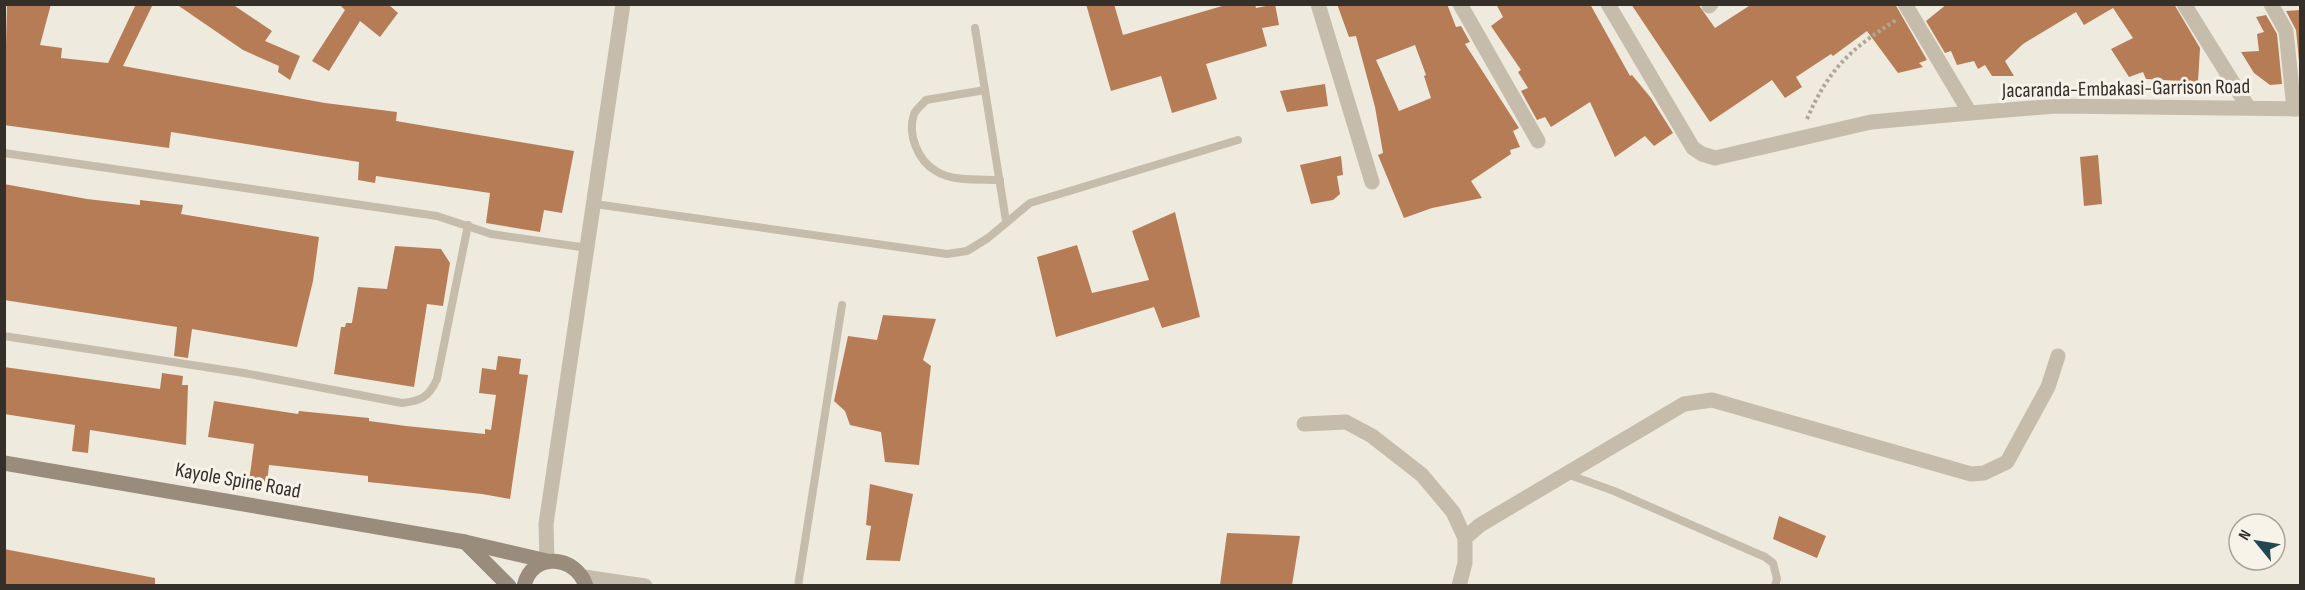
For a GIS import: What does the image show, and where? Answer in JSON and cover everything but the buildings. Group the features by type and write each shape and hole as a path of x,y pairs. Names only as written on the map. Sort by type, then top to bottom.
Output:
{"main road":[{"name":"Kayole Spine Road","path":"4,463 465,542 547,561 568,563 585,581"},
{"path":"465,542 508,585"},
{"path":"524,585 530,572 547,561"}],"street":[{"path":"547,561 546,524 624,4"},
{"path":"1318,4 1372,182"},
{"path":"1460,4 1538,141"},
{"name":"Jacaranda-Embakasi-Garrison Road","path":"1608,4 1693,148 1715,158 1800,136 1871,122 1970,113 2056,106 2297,109"},
{"path":"2184,4 2248,107"},
{"path":"2271,4 2286,31 2297,109"},
{"path":"1911,6 1970,113"},
{"path":"1464,538 1480,525 1666,412 1684,404 1712,400 1803,424 1878,449 1971,474 1984,473 2007,462 2048,387 2058,356"},
{"path":"1304,424 1346,422 1371,436 1422,475 1453,512 1464,538 1465,563 1459,585"},
{"path":"585,581 645,585"}],"lane":[{"path":"975,28 1006,221"},
{"path":"985,90 926,100 914,114 912,135 917,152 936,172 961,178 1000,180"},
{"path":"595,204 947,254 967,251 988,238 1030,203 1238,140"},
{"path":"4,153 437,216 491,234 588,248"},
{"path":"4,336 244,373 402,403 418,401 430,394 437,379 468,225"},
{"path":"798,585 842,305"},
{"path":"1567,474 1614,491 1765,557 1773,563 1777,579 1775,585"}],"path":[{"path":"1800,136 1820,89 1848,54 1911,6"}]}
